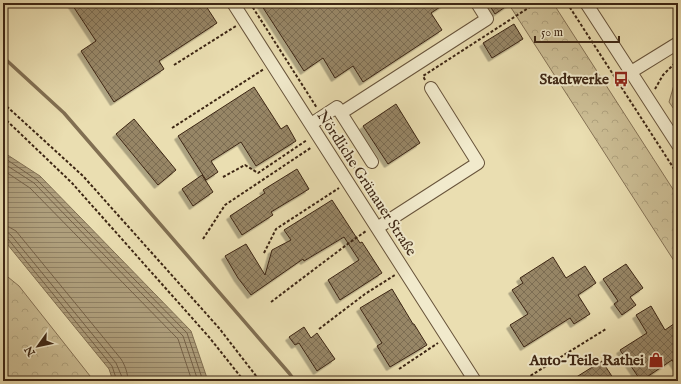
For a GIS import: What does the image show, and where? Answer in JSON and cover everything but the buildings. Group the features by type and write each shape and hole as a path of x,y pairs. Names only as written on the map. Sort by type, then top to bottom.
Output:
{"street":[{"name":"Nördliche Grünauer Straße","path":"233,3 475,381"},
{"path":"341,113 487,19 477,3"},
{"path":"586,3 678,145"},
{"path":"631,72 678,43"},
{"path":"376,227 478,163 431,88"},
{"path":"316,133 322,116 337,107 372,162"}],"path":[{"path":"250,3 367,189"},
{"path":"431,88 423,76 536,3"},
{"path":"567,3 678,176"},
{"path":"174,65 245,21"},
{"path":"650,101 663,75 678,60"},
{"path":"172,128 272,64"},
{"path":"3,103 83,176 219,328 260,381"},
{"path":"3,118 72,183 209,337 244,381"},
{"path":"223,177 245,165 258,173 316,133"},
{"path":"203,238 225,205 316,133"},
{"path":"264,253 276,229 348,182"},
{"path":"271,302 343,247 376,227"},
{"path":"319,329 365,294 404,270"},
{"path":"522,381 606,328"},
{"path":"399,369 447,337"}],"green space":[{"path":"508,3 553,3 678,197 678,267"},
{"path":"678,77 678,115 669,102 676,78"},
{"path":"3,273 19,286 94,381 3,381"}],"water":[{"path":"3,152 40,176 191,331 208,381 113,381 109,369 3,239"}],"waterway":[{"path":"3,57 64,113 295,381"}],"place":[{"name":"Stadtwerke","path":"621,79"},
{"name":"Auto-Teile Rathei","path":"656,360"}]}
